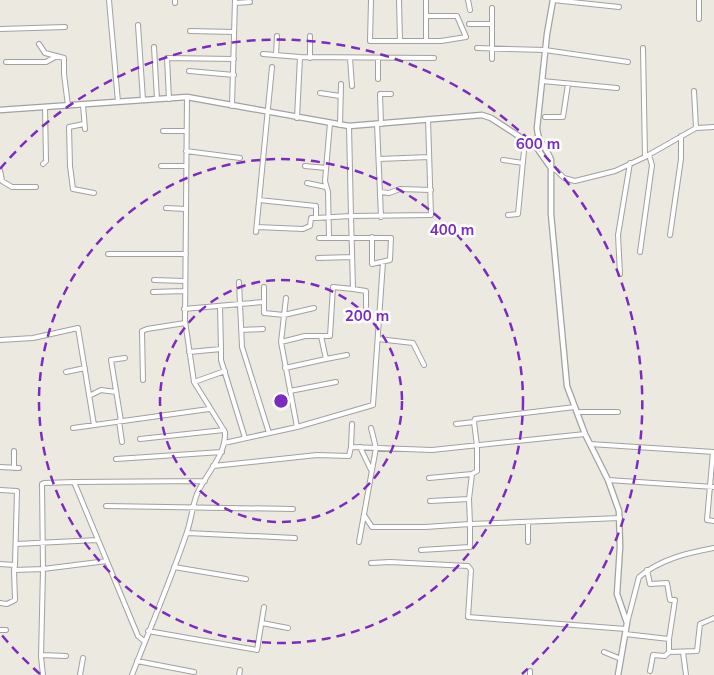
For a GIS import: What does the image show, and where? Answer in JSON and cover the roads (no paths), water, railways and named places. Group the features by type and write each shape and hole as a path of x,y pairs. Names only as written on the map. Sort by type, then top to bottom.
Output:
{"street":[{"path":"109,0 118,102"},
{"path":"371,0 370,41 441,41 466,37 457,16 426,16"},
{"path":"399,0 400,41"},
{"path":"426,0 426,41"},
{"path":"468,0 470,10"},
{"path":"619,7 553,0 545,50 537,128 538,139 548,152 551,160 551,214 567,386 585,434 608,480 619,511 620,547 617,594 626,626"},
{"path":"699,0 699,19"},
{"path":"232,106 235,2 250,2"},
{"path":"492,8 492,59"},
{"path":"469,24 492,24"},
{"path":"138,25 143,100"},
{"path":"0,28 65,27"},
{"path":"190,31 234,32"},
{"path":"276,36 276,55"},
{"path":"310,36 310,58"},
{"path":"39,44 45,53 64,58 68,106"},
{"path":"154,47 157,100"},
{"path":"477,48 545,50 628,62"},
{"path":"640,252 652,165 647,156 643,48"},
{"path":"263,54 310,58 434,58"},
{"path":"6,62 46,62 57,56"},
{"path":"297,118 300,57"},
{"path":"168,98 167,58 234,59"},
{"path":"350,58 352,86"},
{"path":"378,58 378,79"},
{"path":"256,232 272,67"},
{"path":"189,71 234,74"},
{"path":"542,81 617,88"},
{"path":"340,125 341,84"},
{"path":"545,117 563,117 568,84"},
{"path":"694,92 696,128"},
{"path":"320,93 340,96"},
{"path":"381,217 379,159 380,94 391,94"},
{"path":"132,675 187,533 198,492 222,452 224,443 224,430 194,382 185,323 187,97"},
{"path":"0,110 187,97 349,126 482,115 491,118 537,148 552,169 564,178 576,181 615,171 647,156 696,128 714,127"},
{"path":"83,105 85,129"},
{"path":"43,164 46,161 45,108"},
{"path":"257,227 303,229 310,226 311,218 432,216 428,119"},
{"path":"329,237 326,168 330,123"},
{"path":"84,124 69,127 70,166 73,189 94,193"},
{"path":"349,126 352,289"},
{"path":"163,131 186,131"},
{"path":"670,235 681,159 681,136"},
{"path":"508,215 518,214 525,140"},
{"path":"186,151 240,158"},
{"path":"379,159 430,157"},
{"path":"503,160 523,163"},
{"path":"620,274 618,235 630,164"},
{"path":"161,166 186,166"},
{"path":"305,166 326,168"},
{"path":"0,170 2,181 12,187 36,187"},
{"path":"307,184 326,187"},
{"path":"380,192 388,193 400,189 431,190"},
{"path":"259,200 316,206 316,218"},
{"path":"166,208 186,209"},
{"path":"320,238 372,237 391,238 390,260 372,264 372,237"},
{"path":"108,254 186,254"},
{"path":"318,258 352,258"},
{"path":"224,443 297,427 373,405 384,262"},
{"path":"154,280 184,281"},
{"path":"239,282 242,347 269,433"},
{"path":"264,287 264,313 284,314 314,308"},
{"path":"281,342 305,336 330,336 333,287 366,291 366,307"},
{"path":"153,292 184,291"},
{"path":"286,298 281,342 297,427"},
{"path":"184,309 264,302"},
{"path":"220,306 221,360 245,438"},
{"path":"143,380 142,331 185,323"},
{"path":"0,340 33,338 78,328 94,425"},
{"path":"241,330 263,329"},
{"path":"321,336 326,360"},
{"path":"378,339 413,343 424,365"},
{"path":"189,352 221,349"},
{"path":"285,368 347,355"},
{"path":"122,442 111,360 125,358"},
{"path":"66,372 84,368"},
{"path":"194,382 225,371"},
{"path":"290,391 336,382"},
{"path":"89,396 101,390 116,392"},
{"path":"73,428 210,409"},
{"path":"456,424 474,422 475,419 493,416 576,410 618,412"},
{"path":"421,550 470,547 469,499 472,474 478,468 474,422"},
{"path":"214,466 317,455 349,456 352,424"},
{"path":"359,542 376,448 371,428"},
{"path":"140,439 224,430"},
{"path":"351,447 432,450 585,434"},
{"path":"590,444 714,452 712,487 707,520 714,521"},
{"path":"360,447 372,472"},
{"path":"14,451 14,468"},
{"path":"116,460 222,452"},
{"path":"0,467 19,468"},
{"path":"429,478 472,474"},
{"path":"608,480 712,487"},
{"path":"43,675 41,655 42,484 205,481"},
{"path":"74,482 138,636 144,642"},
{"path":"0,490 17,491 14,568 15,601 7,604 0,603"},
{"path":"430,501 469,499"},
{"path":"106,506 293,509"},
{"path":"364,515 372,527 426,527 620,518"},
{"path":"528,522 528,542"},
{"path":"187,533 295,538"},
{"path":"16,544 97,540"},
{"path":"618,675 626,626 639,577 663,561 686,553 714,548"},
{"path":"0,564 14,568 43,569 107,561"},
{"path":"372,563 390,562 468,566 471,570 468,617 626,626"},
{"path":"174,567 246,580"},
{"path":"647,570 650,584 667,582 670,600 675,600 669,652"},
{"path":"148,631 257,650 264,607"},
{"path":"650,671 653,655 665,656 669,652 697,651 700,624 714,618"},
{"path":"262,623 288,628"},
{"path":"0,630 6,630"},
{"path":"625,634 669,639"},
{"path":"604,652 621,659"},
{"path":"683,652 686,675"},
{"path":"41,655 66,656"},
{"path":"80,675 83,658"},
{"path":"137,661 194,672"}]}
